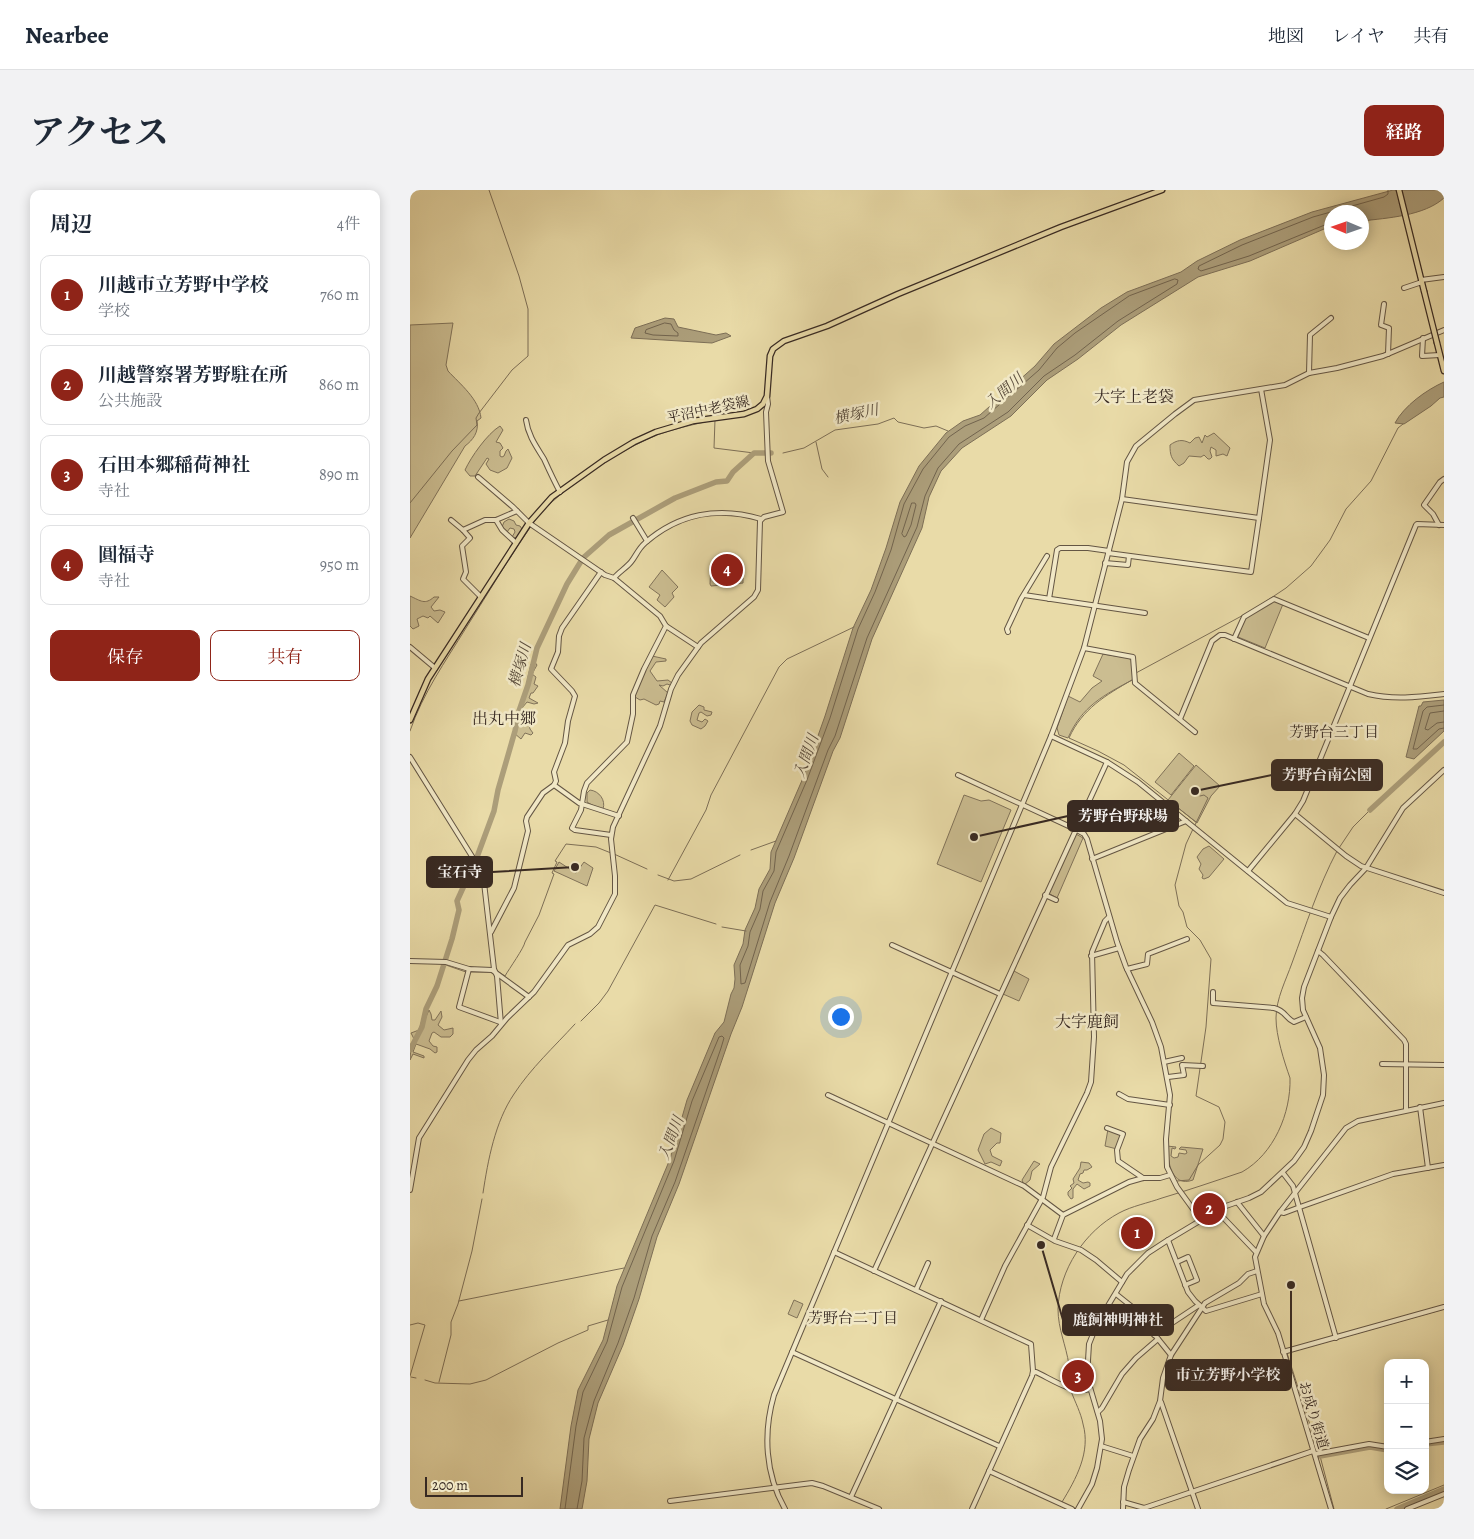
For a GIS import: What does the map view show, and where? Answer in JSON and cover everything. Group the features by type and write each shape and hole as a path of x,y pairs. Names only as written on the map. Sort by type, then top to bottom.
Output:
{"main road":[{"name":"平沼中老袋線","path":"410,720 422,690 435,668 529,523 560,492 604,460 649,435 693,422 750,413 765,405 769,361 773,349 778,345 1061,227 1162,190"},
{"path":"1398,190 1437,343 1442,356 1444,371"}],"street":[{"path":"1404,288 1421,280 1444,276"},
{"path":"1384,304 1381,325 1389,328 1388,354"},
{"path":"1308,373 1310,335 1331,318"},
{"path":"785,1509 775,1487 769,1465 768,1422 774,1395 1051,736 1084,648 1122,499 1126,466 1132,451 1175,414 1196,400 1285,385 1308,373 1337,368 1388,354 1444,330"},
{"path":"1423,338 1422,356 1442,356"},
{"path":"1049,599 1057,550 1060,548 1088,548 1129,556 1251,572 1270,440 1261,389"},
{"path":"614,578 632,561 647,541 678,520 716,512 760,519 783,512 767,456 765,405"},
{"path":"526,420 528,433 560,492"},
{"path":"478,477 529,523 609,578 614,578 660,616 666,626 698,647"},
{"path":"1442,525 1424,505 1444,479"},
{"path":"1122,499 1259,518"},
{"path":"463,530 485,520 496,520 517,511"},
{"path":"633,518 647,541"},
{"path":"410,1190 417,1145 423,1130 468,1060 492,1036 501,1023 529,997 568,945 595,931 601,920 615,889 611,836 660,726 671,689 681,670 698,647 756,594 759,585 760,519"},
{"path":"451,520 470,538 462,546 466,572 463,579 481,598"},
{"path":"496,520 502,530 516,543"},
{"path":"1248,871 1295,814 1307,792 1416,525 1442,525"},
{"path":"1008,632 1007,629 1024,595 1047,556"},
{"path":"1105,563 1128,565 1129,556"},
{"path":"490,932 514,888 528,831 527,816 543,794 554,785 556,781 554,772 565,743 575,696 551,669 558,652 559,636 562,628 601,572"},
{"path":"1024,595 1145,613"},
{"path":"1234,639 1244,618 1274,599 1369,638"},
{"path":"611,836 573,829 583,804 587,783 627,742 633,714 633,695 666,626"},
{"path":"1180,720 1212,641 1220,635 1368,694 1404,698 1444,694"},
{"path":"410,647 435,668"},
{"path":"1084,648 1133,657 1135,682 1195,732"},
{"path":"1051,736 1107,762 1138,782 1284,901 1308,911 1331,917"},
{"path":"410,757 480,868 484,881 501,1023"},
{"path":"874,1271 1107,762"},
{"path":"1078,1509 1092,1484 1101,1446 1102,1430 1086,1371 1089,1344 1094,1330 1127,1274 1141,1259 1168,1240 1217,1211 1258,1194 1294,1161 1304,1146 1323,1095 1324,1075 1322,1056 1303,1010 1302,998 1318,951 1331,917 1345,891 1366,868 1403,808 1444,770"},
{"path":"958,775 1084,834 1119,948 1158,1037 1168,1077 1170,1095 1166,1155 1170,1175 1202,1220"},
{"path":"554,785 583,804 619,816"},
{"path":"1295,814 1346,856 1366,868 1444,893"},
{"path":"1092,859 1186,821"},
{"path":"1046,895 1056,900"},
{"path":"981,1320 1005,1266 1042,1199 1051,1167 1088,1093 1091,1082 1094,1037 1091,956 1093,946 1109,916"},
{"path":"1127,969 1147,964 1148,954 1187,939"},
{"path":"892,945 1000,994"},
{"path":"1091,956 1119,948"},
{"path":"1318,951 1403,1038 1406,1044 1406,1110"},
{"path":"410,961 446,962 469,969 496,972 529,997"},
{"path":"469,969 459,1007 501,1023"},
{"path":"1213,992 1212,1003 1277,1008 1294,1022 1306,1017"},
{"path":"1164,1062 1182,1058"},
{"path":"1382,1064 1444,1065"},
{"path":"1168,1077 1184,1075 1182,1065 1203,1066"},
{"path":"1119,1094 1128,1099 1170,1105"},
{"path":"828,1095 1024,1186 1063,1215"},
{"path":"1217,1211 1256,1252 1280,1212 1346,1128 1358,1121 1444,1103"},
{"path":"1420,1107 1428,1168"},
{"path":"1107,1128 1123,1134 1118,1150 1118,1161 1143,1178"},
{"path":"1280,1212 1284,1213 1393,1174 1444,1165"},
{"path":"1282,1173 1291,1182 1296,1193 1336,1338"},
{"path":"1054,1239 1063,1215 1121,1185 1143,1178 1155,1179 1170,1175"},
{"path":"1237,1202 1264,1236"},
{"path":"1027,1225 1057,1242 1073,1246 1089,1255 1122,1282"},
{"path":"1168,1240 1185,1285 1195,1301 1206,1311 1262,1294"},
{"path":"834,1252 1031,1344 1033,1373 972,1509"},
{"name":"お成り街道","path":"1256,1252 1257,1271 1264,1304 1278,1333 1331,1509"},
{"path":"1177,1262 1188,1257 1197,1280 1185,1285"},
{"path":"916,1290 928,1263"},
{"path":"1154,1334 1219,1293 1240,1283 1248,1274 1257,1271"},
{"path":"1116,1294 1141,1314 1146,1324 1171,1355"},
{"path":"851,1497 941,1301"},
{"path":"1123,1509 1126,1480 1133,1456 1140,1439 1153,1419 1160,1401 1171,1355 1201,1306"},
{"path":"1283,1352 1444,1307"},
{"path":"1098,1412 1122,1374 1136,1358 1158,1339"},
{"path":"792,1352 999,1446"},
{"path":"1033,1373 1036,1372 1067,1387 1081,1391 1090,1389"},
{"path":"1160,1401 1198,1509"},
{"path":"1429,1441 1444,1439"},
{"path":"1123,1502 1144,1508 1314,1452 1370,1444 1384,1446"},
{"path":"1101,1446 1133,1456"},
{"path":"989,1471 1072,1509"},
{"path":"670,1502 812,1483 879,1509"},
{"path":"1408,1509 1444,1494"}],"shaded area":[{"path":"453,323 446,365 448,371 477,404 481,418 477,421 475,435 465,446 410,538 410,325"},
{"path":"500,426 503,430 496,442 500,443 503,448 500,451 500,456 504,456 508,449 512,458 507,468 498,473 490,470 486,464 489,459 487,458 475,476 470,476 465,470 471,459 485,440"},
{"path":"1214,433 1230,448 1227,456 1223,454 1216,456 1216,450 1211,447 1212,457 1210,459 1204,455 1201,457 1189,456 1179,466 1173,459 1170,445 1173,443 1184,441 1190,443 1199,437 1202,443 1205,435 1207,437"},
{"path":"509,519 522,529 516,538 512,537 515,532 514,529 510,528 507,532 502,527 504,522"},
{"path":"711,565 717,566 717,569 726,569 726,572 736,573 736,577 743,578 743,583 711,586"},
{"path":"662,570 678,587 672,593 674,597 665,607 657,600 660,595 649,587"},
{"path":"410,596 425,602 434,597 439,597 431,607 434,611 440,610 445,612 438,623 430,616 428,618 423,616 417,619 419,626 413,629 410,626"},
{"path":"1275,600 1283,604 1265,648 1238,637 1245,618"},
{"path":"1103,654 1132,660 1134,679 1113,690 1087,709 1068,738 1059,735 1057,728 1068,696 1080,702 1092,688 1102,681 1093,676"},
{"path":"652,656 666,659 666,661 656,662 650,671 657,681 668,680 672,683 670,685 659,685 668,693 664,702 660,701 656,705 635,697 635,691"},
{"path":"534,661 537,665 532,674 536,677 534,684 538,686 529,698 538,703 527,702 522,708 521,717 528,720 533,733 531,735 525,733 521,739 514,733 528,689 531,664"},
{"path":"699,705 704,707 704,710 712,712 711,715 707,716 701,712 699,713 697,720 702,722 705,719 708,721 701,729 692,725 690,721 692,712"},
{"path":"1179,753 1194,766 1171,795 1155,782"},
{"path":"1196,765 1220,786 1211,796 1197,823 1168,800"},
{"path":"590,790 601,796 604,802 603,809 599,809 587,802 587,793"},
{"path":"964,795 981,801 989,800 1011,810 981,882 937,864"},
{"path":"1076,834 1083,838 1057,898 1048,893"},
{"path":"1209,846 1224,859 1209,877 1204,879 1199,869 1201,864 1197,857 1203,849"},
{"path":"559,862 576,873 584,862 593,868 587,886 554,871"},
{"path":"1014,971 1029,979 1019,1001 1003,994"},
{"path":"429,1010 432,1020 435,1020 441,1011 442,1017 438,1025 444,1030 453,1028 453,1034 450,1037 441,1037 434,1032 432,1033 429,1041 433,1046 437,1047 437,1052 435,1053 416,1044 413,1052 424,1056 424,1058 413,1054 410,1060 411,1044 414,1039 411,1033 419,1030 422,1020 425,1019"},
{"path":"991,1128 1001,1133 1000,1143 997,1143 990,1150 992,1156 1002,1161 1000,1166 991,1162 985,1164 978,1150 984,1134"},
{"path":"1108,1129 1122,1134 1117,1149 1105,1146"},
{"path":"1167,1146 1176,1147 1175,1149 1172,1148 1171,1156 1174,1158 1178,1157 1179,1153 1187,1153 1186,1150 1179,1149 1181,1147 1203,1149 1193,1180 1180,1180 1175,1177 1168,1159"},
{"path":"1034,1161 1040,1164 1032,1171 1030,1180 1024,1185 1022,1180"},
{"path":"1081,1162 1089,1163 1092,1167 1084,1170 1078,1180 1083,1183 1090,1183 1090,1186 1084,1189 1077,1184 1073,1189 1073,1198 1071,1199 1068,1192 1072,1188 1070,1186 1074,1183 1073,1179 1080,1168"},
{"path":"794,1300 803,1304 797,1318 788,1314"}],"water":[{"path":"1393,190 1444,190 1444,198 1426,209 1383,219 1369,220 1369,205 1338,205"},
{"path":"1324,209 1324,229 1250,261 1198,277 1121,325 1078,359 1047,380 1011,416 962,448 941,471 929,497 922,528 872,639 840,738 833,751 794,858 775,903 742,1007 679,1184 657,1237 623,1345 598,1403 589,1439 587,1481 582,1509 560,1509 571,1426 578,1390 603,1340 617,1286 670,1159 687,1100 715,1033 724,1022 734,988 734,965 743,944 745,930 755,908 759,889 770,869 771,852 803,778 853,628 871,590 900,502 919,466 946,433 963,421 980,415 1035,366 1054,344 1101,308 1127,292 1181,272 1197,261 1240,240"},
{"path":"665,318 674,319 678,327 716,335 726,333 731,336 712,343 631,338 635,328"},
{"path":"1444,382 1444,397 1404,424 1395,423 1416,399"},
{"path":"1444,700 1444,731 1414,759 1406,757 1419,706 1423,702"}],"waterway":[{"path":"410,503 452,451 477,425 476,418 479,413 512,370 528,356 528,309 519,276 489,190"},
{"name":"横塚川","path":"783,453 804,448 835,430 878,424 894,418 898,422 924,428 936,426 948,431"},
{"path":"715,420 714,448 754,453"},
{"path":"410,731 421,704 442,666 518,546 536,519 546,508 559,495 592,471 643,441 683,427 709,421"},
{"path":"1259,606 1286,588 1311,566 1330,540 1346,509 1371,481 1398,428 1403,424"},
{"path":"816,442 822,469 828,477"},
{"name":"横塚川","path":"410,1050 422,1027 426,1009 437,986 452,939 459,910 457,901 477,857 494,811 537,648 567,584 583,558 609,535 675,498 716,482 727,481 733,472 754,453 771,453"},
{"path":"1136,673 1249,612"},
{"path":"668,880 779,667 787,659 854,627"},
{"path":"1132,680 1104,697 1088,711 1074,728 1069,738 1124,765 1196,822"},
{"path":"1370,810 1444,742"},
{"path":"1195,825 1208,798 1204,795 1200,796"},
{"path":"1339,848 1353,827 1370,810"},
{"path":"1177,1181 1189,1180 1198,1165 1220,1145 1223,1139 1225,1122 1219,1107 1196,1096 1206,1027 1211,959 1200,940 1187,927 1183,912 1179,906 1175,885 1186,844 1193,829"},
{"path":"751,850 776,841"},
{"path":"497,971 505,976 522,949 539,915 554,874 552,873 557,862 555,861 566,844 596,847 611,853"},
{"path":"1070,1387 1068,1358 1059,1323 1058,1309 1063,1280 1076,1253 1085,1241 1095,1230 1119,1213 1135,1206 1242,1172 1263,1155 1272,1144 1284,1118 1290,1091 1290,1078 1277,1033 1276,1011 1313,906 1337,851"},
{"path":"614,854 647,869"},
{"path":"658,875 674,881 691,879 740,855"},
{"path":"581,1021 608,991 655,905 716,924"},
{"path":"722,927 746,931"},
{"path":"443,964 466,972"},
{"path":"470,972 491,972"},
{"path":"483,1193 493,1142 507,1105 528,1075 575,1024"},
{"path":"439,1382 451,1335 451,1322 458,1304 472,1251 482,1199"},
{"path":"459,1301 624,1268"},
{"path":"1334,1509 1320,1456 1287,1353 1444,1309"},
{"path":"425,1380 435,1383 470,1384 486,1380 558,1343 588,1330 588,1326 608,1320"},
{"path":"410,1325 418,1323 425,1325 410,1376"},
{"path":"411,1377 416,1378"},
{"path":"1062,1502 1077,1475 1084,1455 1085,1445 1082,1420 1071,1391"},
{"path":"1429,1444 1444,1442"},
{"path":"1320,1456 1370,1447 1384,1449"},
{"path":"1386,1509 1444,1485"},
{"path":"1397,1509 1444,1489"}],"place":[{"name":"圓福寺","path":"727,570"},
{"name":"芳野台南公園","path":"1195,791"},
{"name":"芳野台野球場","path":"974,837"},
{"name":"宝石寺","path":"575,867"},
{"name":"川越警察署芳野駐在所","path":"1209,1209"},
{"name":"川越市立芳野中学校","path":"1137,1233"},
{"name":"鹿飼神明神社","path":"1041,1245"},
{"name":"市立芳野小学校","path":"1291,1285"},
{"name":"石田本郷稲荷神社","path":"1078,1376"}],"district":[{"name":"大字上老袋","path":"1134,396"},
{"name":"出丸中郷","path":"504,718"},
{"name":"芳野台三丁目","path":"1334,732"},
{"name":"大字鹿飼","path":"1087,1021"},
{"name":"芳野台二丁目","path":"853,1318"}],"water label":[{"name":"入間川","path":"1004,391"},
{"name":"入間川","path":"806,756"},
{"name":"入間川","path":"671,1138"}]}
